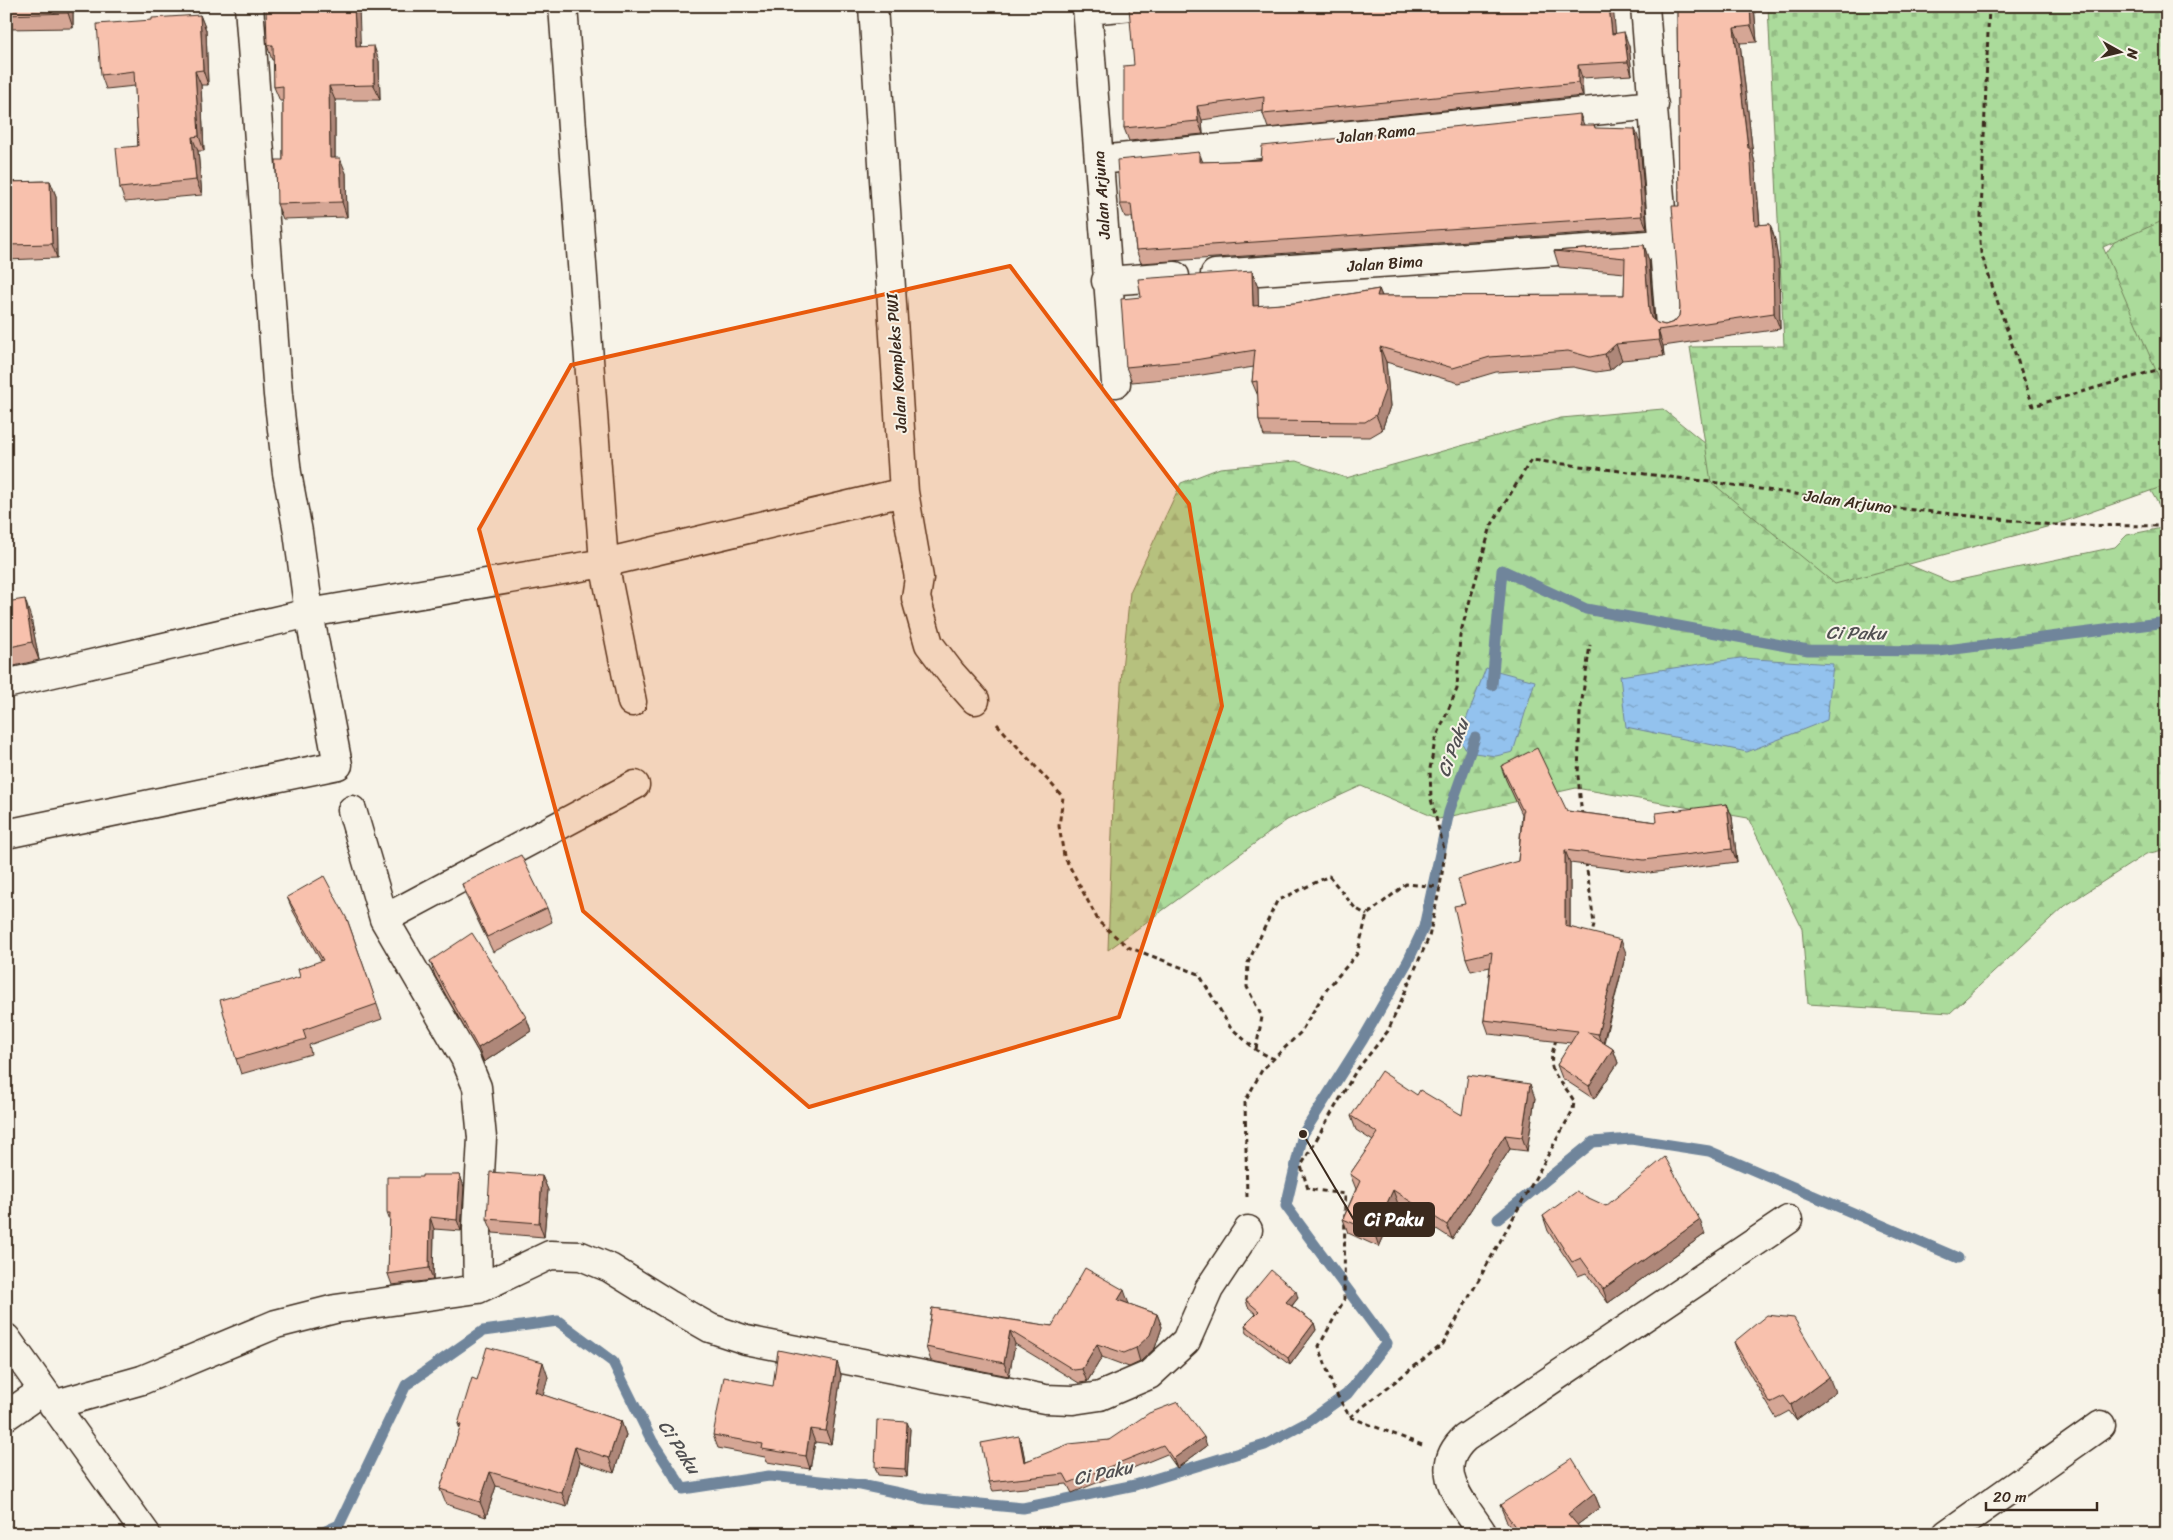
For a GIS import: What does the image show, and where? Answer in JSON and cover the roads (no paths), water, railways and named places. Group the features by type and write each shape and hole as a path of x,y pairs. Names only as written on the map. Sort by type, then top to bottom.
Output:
{"street":[{"path":"6,834 338,765 309,614 298,532 287,473 278,395 248,6"},
{"path":"563,6 604,563 632,702"},
{"name":"Jalan Kompleks PWI","path":"873,6 904,492 919,578 916,598 930,644 951,673 975,700"},
{"path":"1087,8 1133,6"},
{"path":"1645,6 1670,324"},
{"name":"Jalan Arjuna","path":"1087,8 1106,281 1116,383"},
{"name":"Jalan Rama","path":"1098,160 1654,105"},
{"name":"Jalan Bima","path":"1106,281 1663,244"},
{"path":"6,684 309,614 604,563 904,492"},
{"path":"384,919 634,785"},
{"path":"352,810 384,919 465,1058 477,1087 482,1138 477,1229 478,1289"},
{"path":"1483,1534 1451,1484 1448,1470 1450,1457 1455,1448 1465,1438 1788,1220"},
{"path":"6,1416 48,1398 142,1380 276,1324 335,1309 478,1289 550,1255 582,1256 610,1268 710,1328 746,1340 1036,1397 1073,1400 1100,1396 1149,1374 1186,1341 1209,1289 1248,1230"},
{"path":"6,1338 146,1534"},
{"path":"1947,1534 2101,1425"}],"water":[{"path":"1740,658 1833,664 1827,720 1747,752 1626,727 1620,676"},
{"path":"1486,668 1535,681 1513,752 1496,756 1467,752 1459,738"}],"waterway":[{"name":"Ci Paku","path":"1492,685 1502,570 1586,609 1808,650 1939,651 2167,622"},
{"name":"Ci Paku","path":"319,1534 339,1525 406,1385 483,1331 558,1321 613,1362 652,1441 683,1489 769,1476 861,1485 927,1499 1023,1508 1135,1485 1265,1445 1308,1422 1347,1394 1387,1343 1286,1206 1303,1134 1363,1039 1408,961 1424,927 1449,812 1475,738"},
{"path":"1498,1219 1593,1142 1631,1139 1709,1151 1958,1258"}],"place":[{"name":"Ci Paku","path":"1303,1134"}]}
